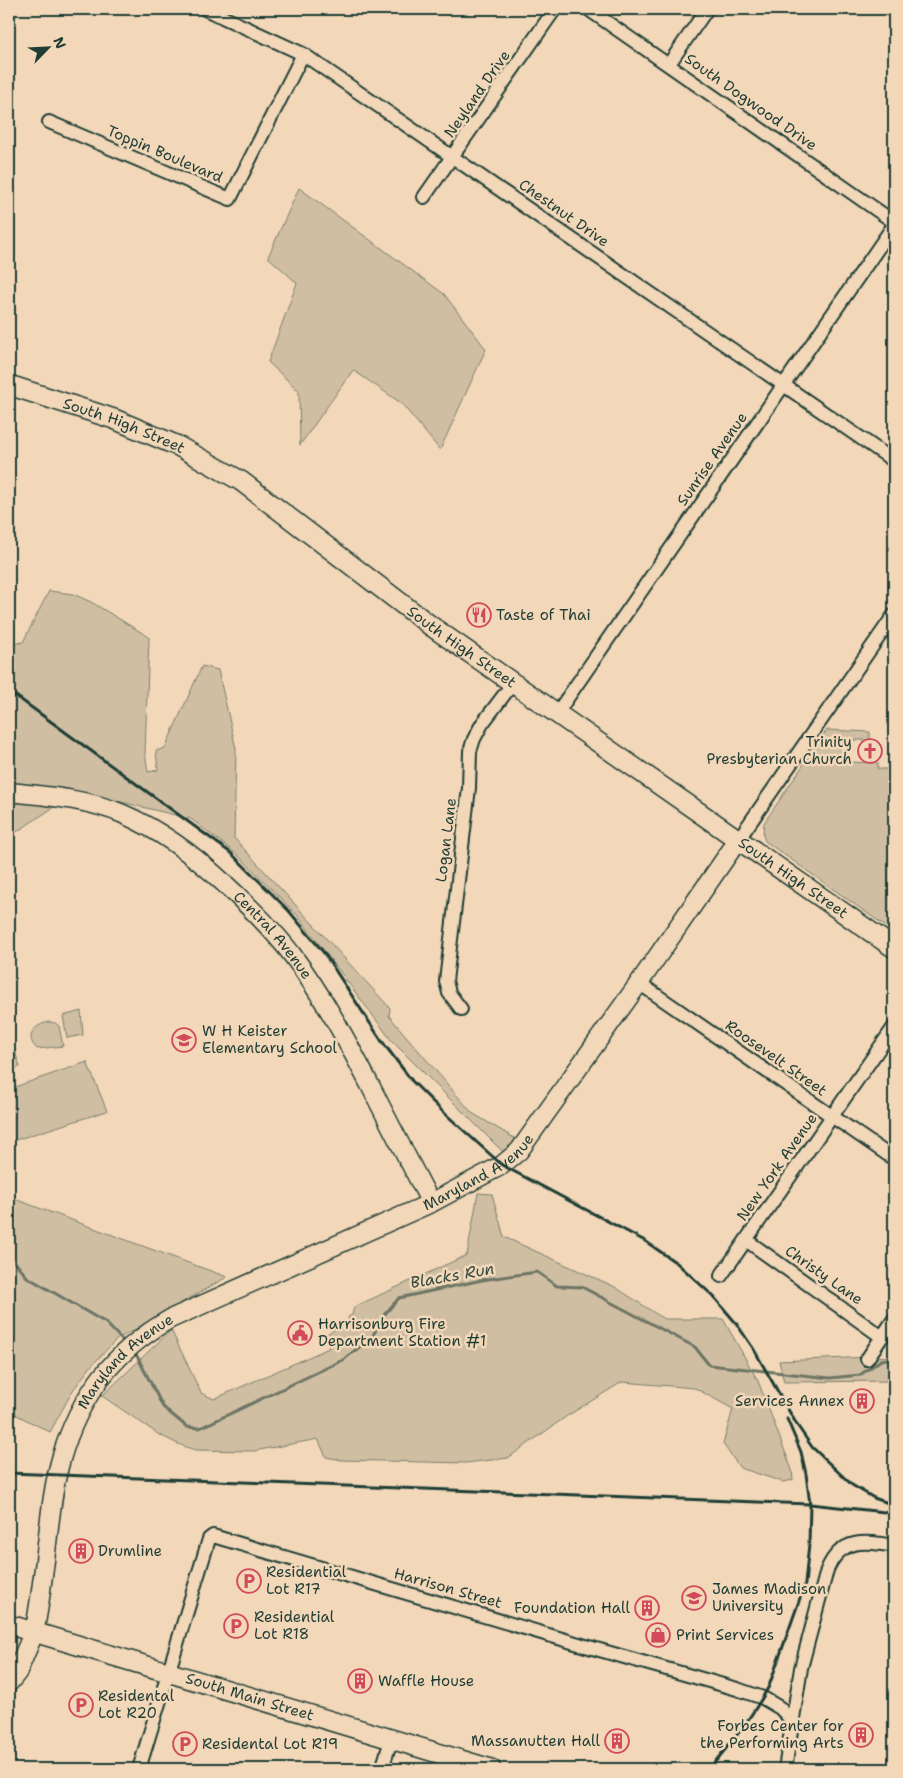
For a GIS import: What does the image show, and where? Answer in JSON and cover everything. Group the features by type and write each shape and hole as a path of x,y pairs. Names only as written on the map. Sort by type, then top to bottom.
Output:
{"main road":[{"name":"South High Street","path":"9,385 114,419 178,446 241,481 431,626 894,948"},
{"name":"Central Avenue","path":"9,792 63,798 92,804 123,814 184,849 256,913 293,956 324,1000 430,1204"},
{"name":"Maryland Avenue","path":"34,1632 52,1503 61,1458 76,1420 99,1378 121,1354 139,1339 170,1319 430,1204 502,1165 519,1151 639,984 738,840"},
{"name":"South Main Street","path":"9,1626 491,1769"},
{"path":"9,1682 17,1672 34,1632"}],"street":[{"name":"Chestnut Drive","path":"205,9 303,54 894,461"},
{"name":"Neyland Drive","path":"424,197 555,9"},
{"name":"South Dogwood Drive","path":"588,9 894,223"},
{"path":"669,64 707,9"},
{"name":"Toppin Boulevard","path":"49,122 230,199 303,54"},
{"name":"Sunrise Avenue","path":"557,712 894,223"},
{"name":"Maryland Avenue","path":"738,840 894,615"},
{"name":"Logan Lane","path":"461,1009 449,993 446,981 469,788 470,751 482,724 513,683"},
{"name":"Roosevelt Street","path":"639,984 894,1159"},
{"name":"New York Avenue","path":"721,1276 894,1027"},
{"name":"Christy Lane","path":"746,1240 882,1337"},
{"path":"868,1359 894,1320"},
{"name":"Harrison Street","path":"168,1672 210,1537 214,1536 588,1647 732,1687 763,1698 780,1708 792,1721"},
{"path":"785,1769 801,1668 827,1570 832,1559 845,1547 861,1542 894,1546"},
{"path":"138,1769 168,1672"},
{"path":"382,1769 391,1740"}],"shaded area":[{"path":"299,188 444,294 486,349 440,450 401,403 353,370 300,445 299,391 268,362 297,283 268,257"},
{"path":"49,591 73,594 91,602 149,637 145,753 148,772 158,770 156,751 165,748 202,666 218,670 236,749 234,838 390,1008 389,1016 472,1113 524,1144 510,1159 392,1041 298,916 239,856 191,819 77,791 9,786 9,645 23,642"},
{"path":"827,730 870,732 870,740 847,740 847,762 878,763 878,769 894,769 894,919 891,930 765,841 763,835 764,823"},
{"path":"9,792 60,803 9,837"},
{"path":"81,1011 83,1035 67,1038 63,1016"},
{"path":"49,1022 59,1026 63,1046 37,1049 31,1040 32,1032 35,1028"},
{"path":"14,1048 20,1067 9,1070 9,1050"},
{"path":"87,1062 107,1111 9,1142 9,1089"},
{"path":"478,1193 492,1194 504,1237 615,1287 664,1319 723,1319 758,1381 792,1470 793,1480 783,1482 740,1468 723,1444 733,1409 695,1388 622,1382 567,1416 508,1458 466,1463 342,1460 326,1457 318,1439 254,1451 195,1450 158,1434 102,1396 171,1330 201,1393 214,1399 329,1348 324,1335 350,1323 348,1317 352,1315 354,1307 467,1255"},
{"path":"9,1197 227,1277 116,1340 92,1365 73,1390 50,1432 9,1411 9,1372 14,1350 9,1348"},
{"path":"894,1356 894,1381 784,1382 779,1361"}],"waterway":[{"name":"Blacks Run","path":"9,1255 27,1277 106,1323 126,1344"},
{"name":"Blacks Run","path":"133,1352 137,1356 163,1407 187,1427 200,1428 343,1360 372,1337 384,1315 399,1298 482,1280 537,1272 557,1286 582,1287 695,1347 709,1365 830,1378 860,1375 881,1360 894,1358"}],"railway":[{"path":"9,691 231,853 289,911 324,953 381,1040 412,1081 502,1165 645,1241 678,1264 713,1296 736,1323 753,1348 797,1425 812,1447 852,1485 874,1498 894,1505"},
{"path":"709,1769 749,1719 769,1686 805,1584 810,1504 801,1452 787,1419"},
{"path":"9,1473 810,1504 894,1513"}],"place":[{"name":"Taste of Thai","path":"479,615"},
{"name":"Trinity Presbyterian Church","path":"870,751"},
{"name":"W H Keister Elementary School","path":"184,1040"},
{"name":"Harrisonburg Fire Department Station #1","path":"300,1333"},
{"name":"Services Annex","path":"862,1401"},
{"name":"Drumline","path":"81,1551"},
{"name":"Residential Lot R17","path":"249,1581"},
{"name":"James Madison University","path":"694,1598"},
{"name":"Foundation Hall","path":"647,1608"},
{"name":"Residential Lot R18","path":"236,1626"},
{"name":"Print Services","path":"658,1635"},
{"name":"Waffle House","path":"360,1681"},
{"name":"Residental Lot R20","path":"81,1705"},
{"name":"Forbes Center for the Performing Arts","path":"861,1735"},
{"name":"Massanutten Hall","path":"617,1741"},
{"name":"Residental Lot R19","path":"185,1744"}]}
